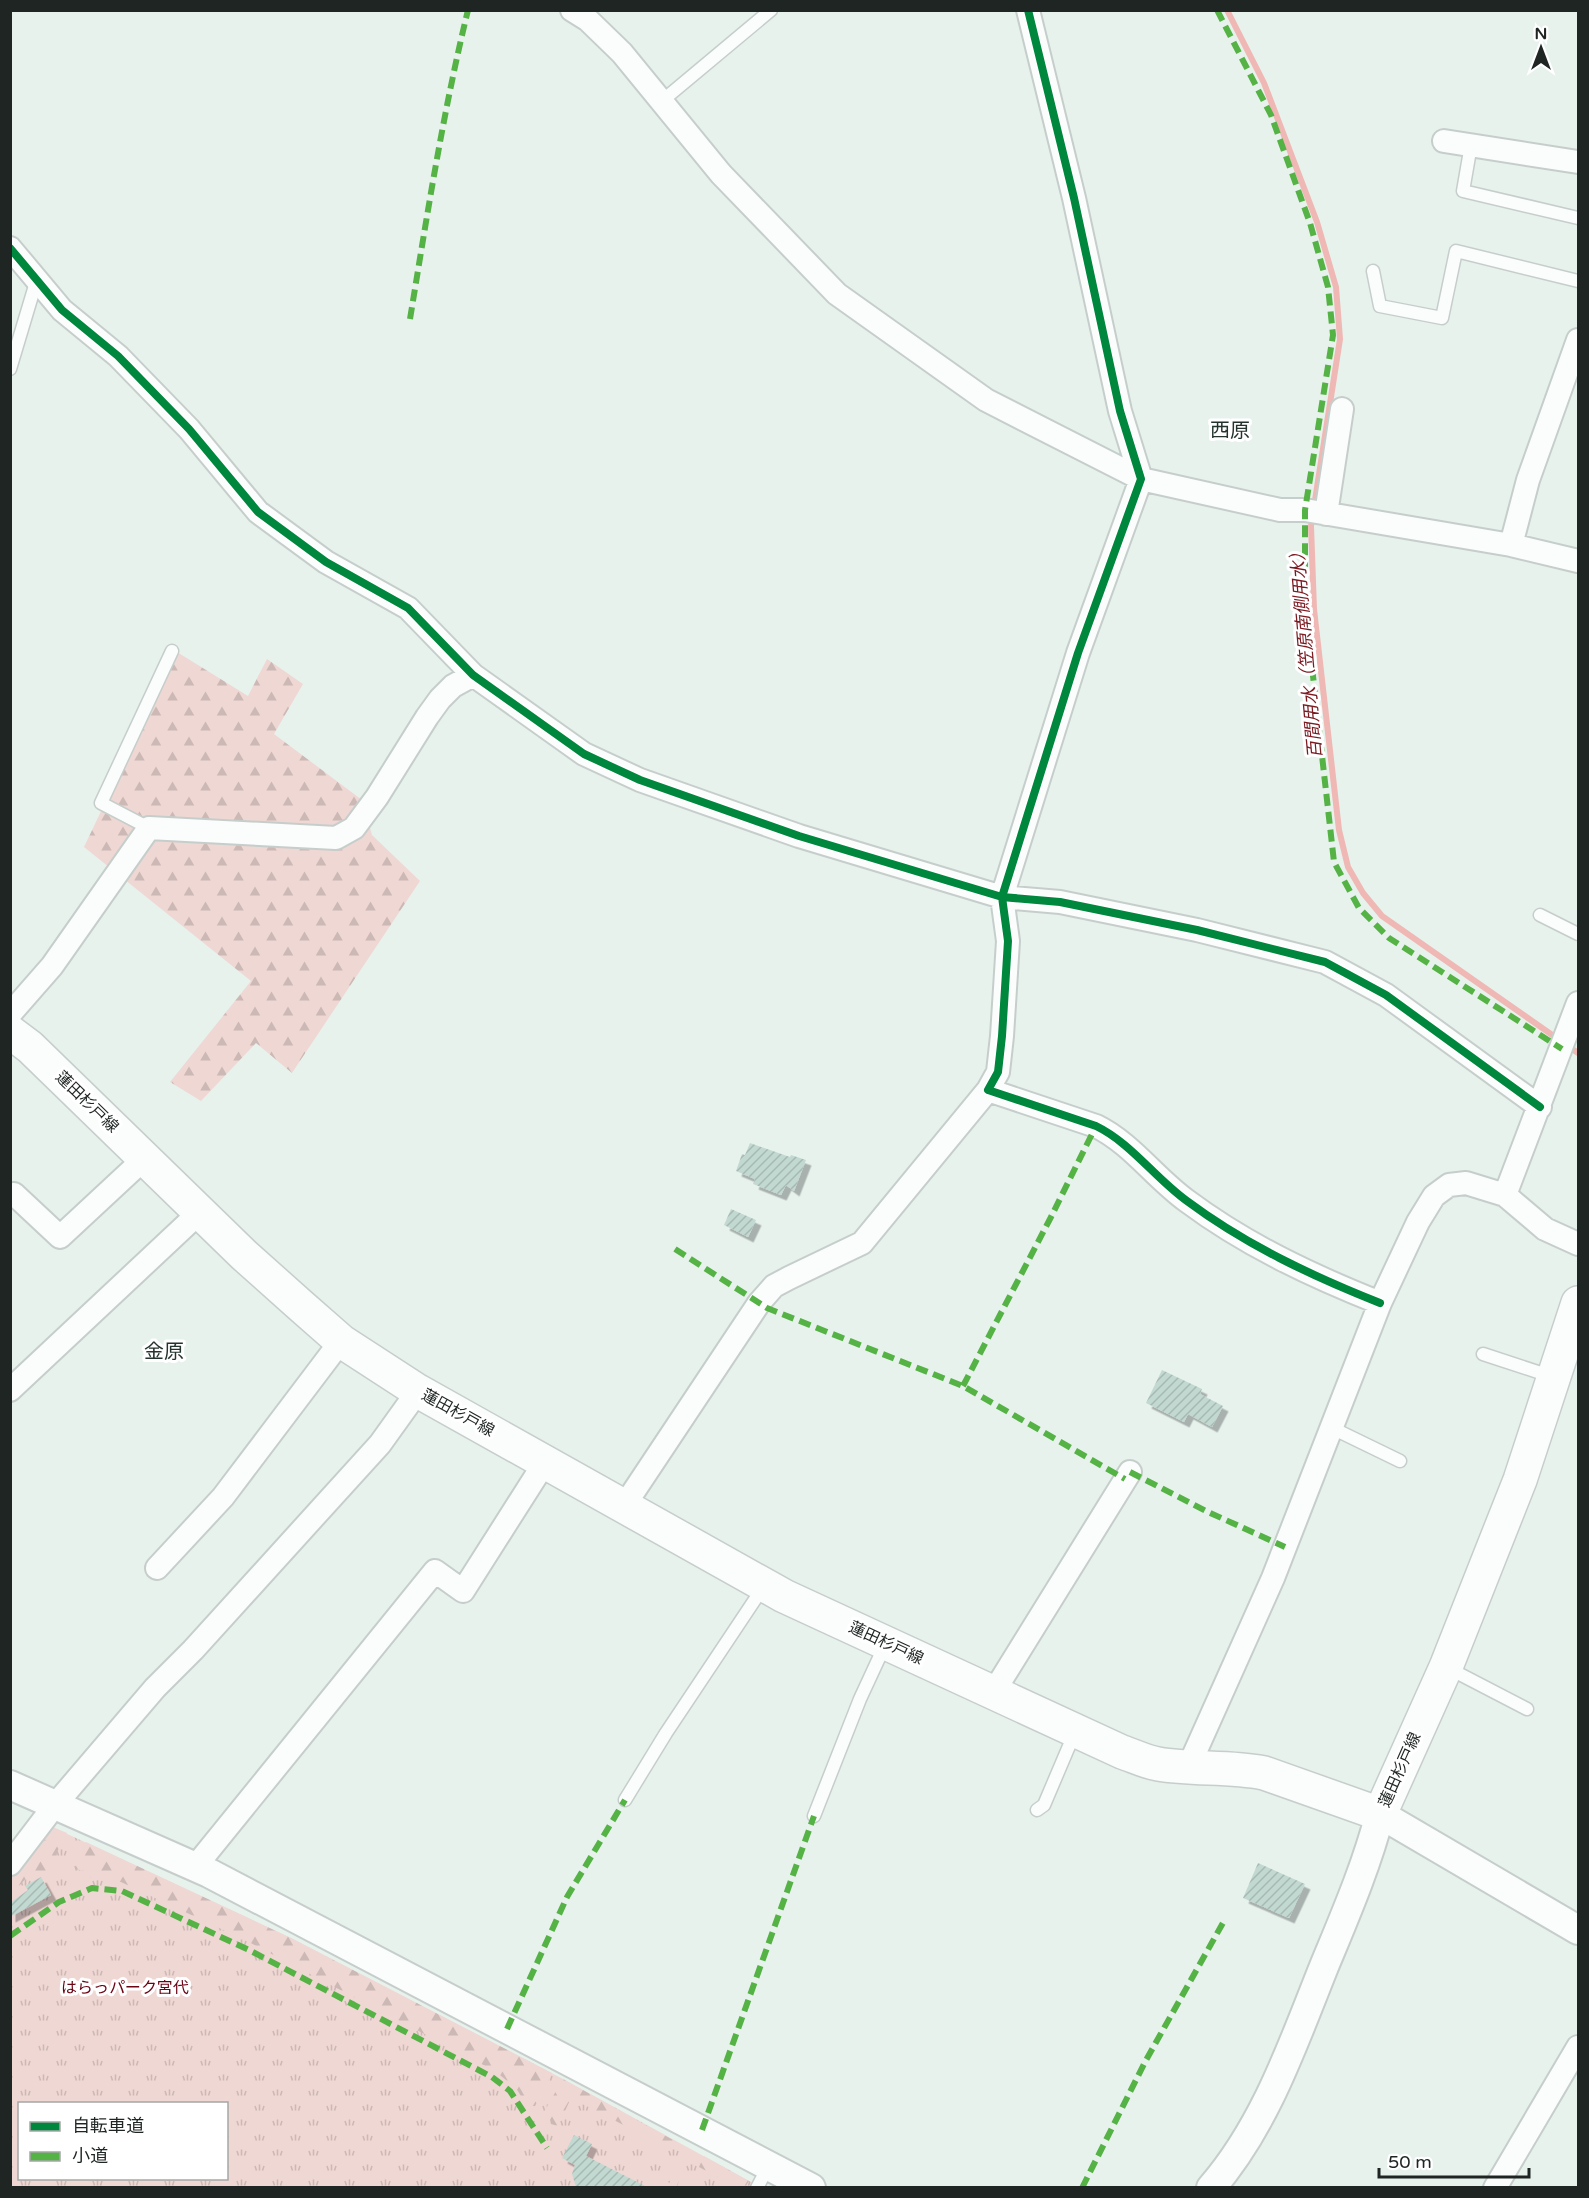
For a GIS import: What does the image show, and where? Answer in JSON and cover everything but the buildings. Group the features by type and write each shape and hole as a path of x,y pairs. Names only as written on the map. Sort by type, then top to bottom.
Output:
{"main road":[{"name":"蓮田杉戸線","path":"10,1032 30,1047 244,1255 341,1341 418,1391 765,1585 1122,1752 1155,1764 1264,1773 1380,1814 1446,1667 1520,1479 1578,1303"}],"street":[{"path":"572,10 588,20 622,53 721,174 837,294 986,400 1141,479 1280,510 1305,510 1511,545 1578,561"},
{"path":"624,1506 759,1304 774,1286 862,1244 988,1090 998,1072 1008,941 1002,897 1078,653 1141,479 1120,411 1074,198 1028,10"},
{"path":"1444,141 1578,162"},
{"path":"10,248 62,310 118,356 189,429 258,512 326,562 408,608 473,675 584,754 640,780 799,836 1002,897 1060,902 1197,930 1325,962 1386,995 1540,1107"},
{"path":"1511,545 1528,480 1578,340"},
{"path":"1326,514 1342,409"},
{"path":"10,1014 52,966 149,828 336,838 354,828 441,699 453,686 473,675"},
{"path":"1505,1195 1540,1107 1573,1037 1578,1003"},
{"path":"988,1090 1096,1126 1112,1134 1165,1183 1206,1215 1288,1263 1380,1303"},
{"path":"14,1194 60,1237 145,1158"},
{"path":"1188,1768 1273,1578 1380,1303 1418,1222 1434,1196 1449,1185 1466,1183 1505,1195 1545,1229 1578,1244"},
{"path":"10,1390 200,1212"},
{"path":"157,1568 224,1497 341,1341"},
{"path":"10,1864 55,1805 155,1688 193,1650 380,1444 418,1391"},
{"path":"195,1867 435,1571 463,1591 544,1461"},
{"path":"993,1693 1130,1472"},
{"path":"10,1785 195,1867 763,2176 811,2187"},
{"path":"1211,2187 1244,2145 1286,2063 1370,1853 1380,1814 1578,1930"},
{"path":"1495,2187 1578,2047"}],"lane":[{"path":"662,101 771,10"},
{"path":"1471,146 1463,191 1578,218"},
{"path":"1373,271 1380,306 1442,318 1456,251 1578,281"},
{"path":"10,369 37,279"},
{"path":"149,828 101,803 172,651"},
{"path":"1540,915 1578,934"},
{"path":"1483,1354 1554,1377"},
{"path":"1332,1428 1400,1461"},
{"path":"625,1800 666,1733 765,1585"},
{"path":"814,1816 860,1699 886,1643"},
{"path":"1446,1667 1527,1709"},
{"path":"1037,1810 1044,1805 1076,1731"}],"green space":[{"path":"177,652 248,696 267,659 303,684 274,734 362,800 372,835 420,881 292,1073 256,1043 201,1101 170,1082 251,981 84,847"},
{"name":"はらっパーク宮代","path":"48,1825 291,1938 563,2079 760,2187 11,2187 10,1874"},
{"path":"48,1825 67,1833 57,1852 55,1873 31,1873 19,1886 19,1893 11,1899 10,1874"},
{"path":"86,1842 291,1938 552,2073 535,2106 527,2106 516,2088 495,2071 247,1941 121,1882 93,1880 85,1871 75,1869"},
{"path":"563,2079 673,2140 667,2150 649,2141 644,2149 639,2145 641,2134 571,2098 558,2126 551,2124 545,2110"},
{"path":"704,2156 749,2181 745,2187 736,2187 699,2167"},
{"path":"683,2158 689,2161 676,2187 667,2187"}],"waterway":[{"name":"百間用水（笠原南側用水）","path":"1227,10 1264,83 1317,222 1336,287 1340,339 1311,526 1314,609 1339,830 1348,867 1363,893 1382,916 1578,1053"}],"marked path":[{"path":"410,319 443,125 468,10"},
{"path":"1217,10 1271,115 1310,223 1328,287 1333,335 1305,510 1305,605 1334,862 1359,908 1389,938 1562,1049"},
{"path":"963,1386 1096,1126"},
{"path":"675,1249 767,1308 963,1386 1125,1479"},
{"path":"1130,1472 1206,1511 1285,1547"},
{"path":"507,2029 567,1897 625,1800"},
{"path":"702,2130 814,1816"},
{"path":"10,1936 59,1902 92,1888 122,1891 249,1950 492,2077 510,2091 547,2148"},
{"path":"1082,2188 1145,2062 1224,1921"}],"cycle path":[{"path":"1028,10 1074,198 1120,411 1141,479 1078,653 1002,897 1008,941 1002,1036 998,1072 988,1090 1096,1126 1109,1133 1132,1151 1175,1192 1232,1232 1329,1282 1380,1303"},
{"path":"10,248 62,310 118,356 189,429 258,512 326,562 408,608 473,675 584,754 640,780 799,836 1002,897 1060,902 1197,930 1325,962 1386,995 1540,1107"}],"district":[{"name":"西原","path":"1230,431"},
{"name":"金原","path":"164,1352"}]}
